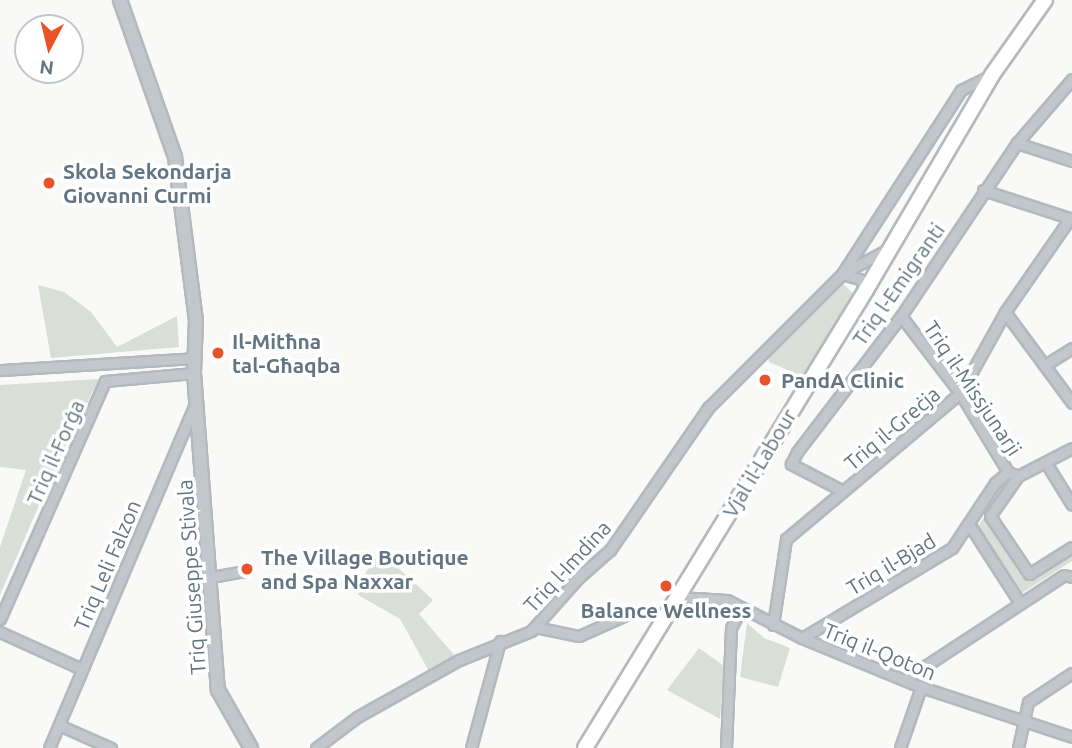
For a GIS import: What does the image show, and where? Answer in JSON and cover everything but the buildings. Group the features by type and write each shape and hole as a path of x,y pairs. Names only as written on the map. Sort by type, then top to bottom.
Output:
{"main road":[{"name":"Vjal il-Labour","path":"585,748 866,290 887,250 992,75 1045,0"}],"street":[{"name":"Triq Giuseppe Stivala","path":"120,0 175,157 196,320 194,373 199,396 218,690 251,748"},
{"name":"Triq l-Imdina","path":"316,748 357,717 500,641 535,627 578,578 610,550 708,408 842,274 961,90 992,75"},
{"name":"Triq l-Emigranti","path":"843,491 791,464 901,316 1017,143 1072,79"},
{"path":"1017,143 1072,161"},
{"path":"983,190 1071,218"},
{"name":"Triq il-Greċja","path":"773,625 786,539 960,393 1005,312 1071,218"},
{"name":"Triq l-Imdina","path":"842,274 887,250"},
{"path":"842,274 860,279 866,290"},
{"path":"1005,312 1072,403"},
{"name":"Triq il-Missjunarji","path":"901,316 960,393 1008,472 1018,476"},
{"path":"1045,365 1072,348"},
{"path":"0,370 194,358"},
{"name":"Triq il-Forġa","path":"0,619 105,381 194,373"},
{"name":"Triq Leli Falzon","path":"49,748 199,396"},
{"path":"1072,449 1018,476 990,516 1029,574 1072,547"},
{"path":"1046,463 1072,505"},
{"name":"Triq il-Bjad","path":"802,638 952,548 995,483 1008,472"},
{"path":"969,524 1020,603"},
{"path":"211,577 245,571"},
{"path":"904,680 1020,603 1068,576"},
{"name":"Triq il-Qoton","path":"678,597 714,597 802,638 921,687 1072,737"},
{"path":"726,748 731,628 741,608"},
{"path":"535,627 579,636 628,614"},
{"path":"0,632 82,669"},
{"path":"471,748 500,641"},
{"path":"1018,748 1028,702 1072,673"},
{"path":"900,748 921,687"},
{"path":"59,725 111,748"}],"shaded area":[{"path":"843,284 854,294 802,376 769,362 767,354"},
{"path":"38,285 64,292 91,312 117,347 177,316 179,347 51,358"},
{"path":"99,379 60,457 0,595 0,547 26,470 0,467 0,385"},
{"path":"985,515 1027,579 1072,552 1072,561 1022,593 978,527"},
{"path":"380,551 433,600 419,614 455,656 430,673 400,619 353,592"},
{"path":"747,623 764,638 790,648 778,687 740,677"},
{"path":"699,648 724,666 720,719 667,690"}],"place":[{"name":"Skola Sekondarja Giovanni Curmi","path":"49,183"},
{"name":"Il-Mitħna tal-Għaqba","path":"218,353"},
{"name":"PandA Clinic","path":"765,380"},
{"name":"The Village Boutique and Spa Naxxar","path":"247,569"},
{"name":"Balance Wellness","path":"666,586"}]}
